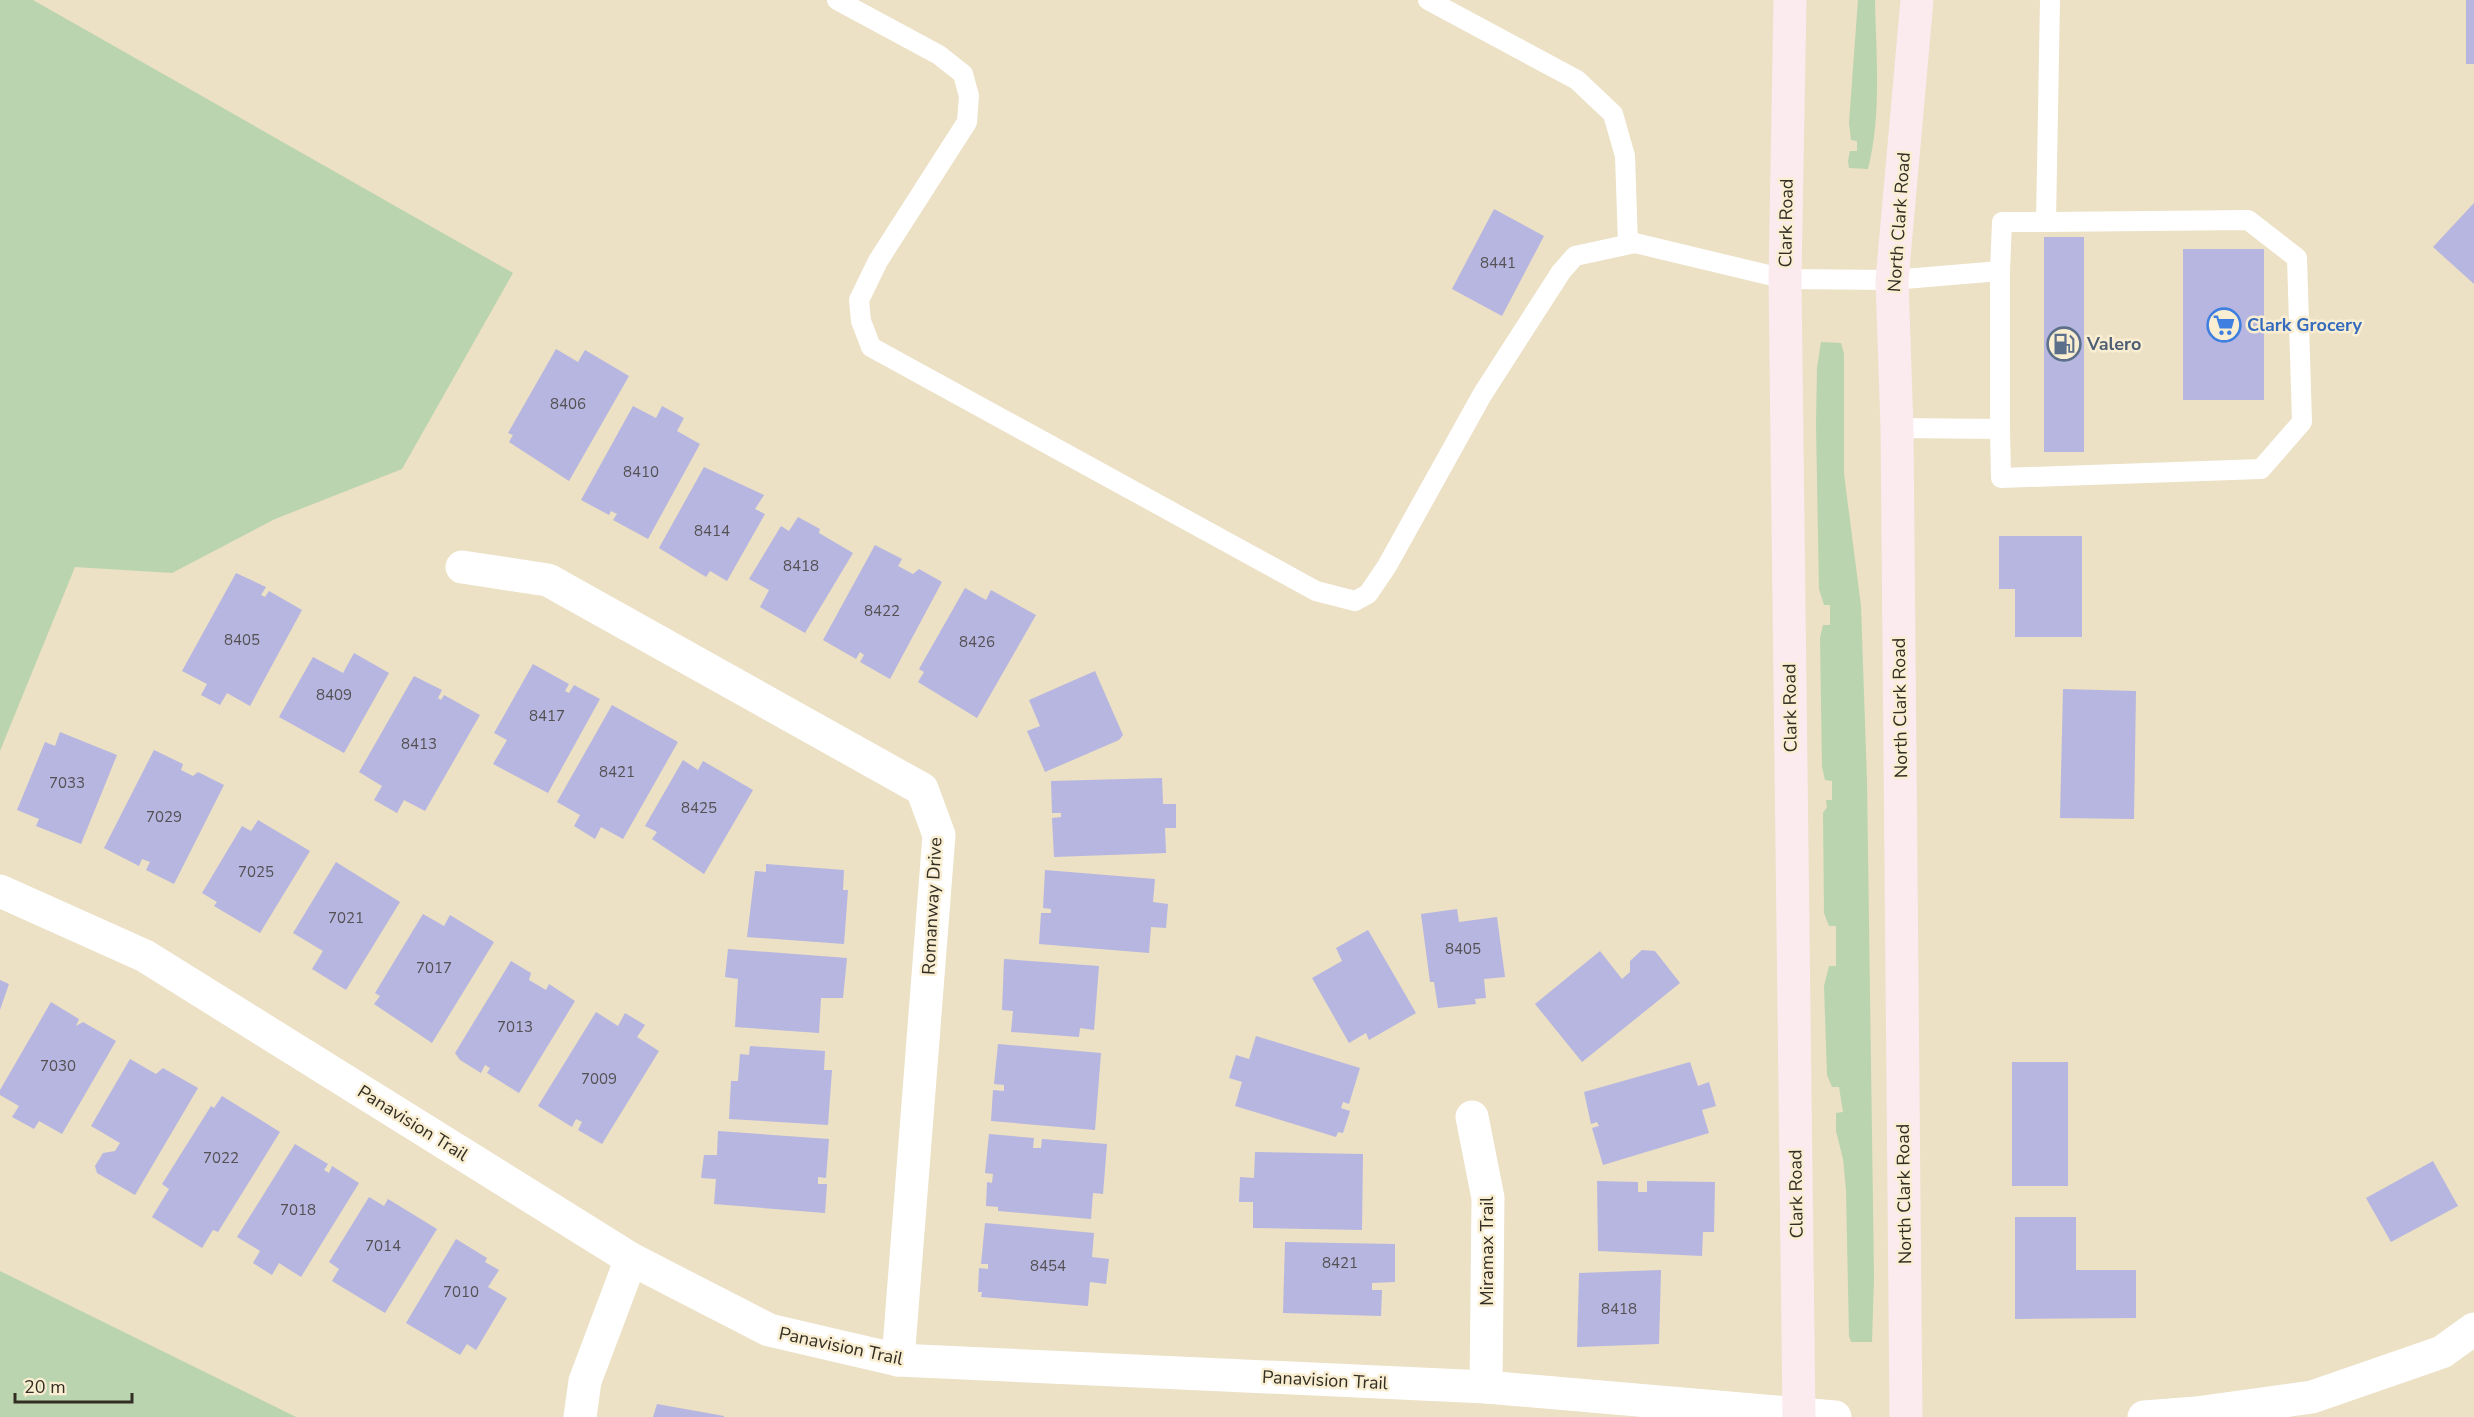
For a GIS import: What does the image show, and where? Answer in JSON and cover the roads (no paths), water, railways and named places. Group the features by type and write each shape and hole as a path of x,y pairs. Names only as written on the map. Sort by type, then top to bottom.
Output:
{"main road":[{"name":"Clark Road","path":"1790,0 1785,279 1798,1415"},
{"name":"North Clark Road","path":"1906,1417 1897,428 1892,280 1917,0"}],"street":[{"name":"Romanway Drive","path":"462,567 548,580 922,789 939,835 898,1360"},
{"name":"Panavision Trail","path":"0,891 145,956 631,1259 768,1330 898,1360 1486,1387 1835,1417"},
{"name":"Miramax Trail","path":"1472,1117 1488,1198 1486,1387"},
{"path":"580,1417 585,1381 631,1259"},
{"path":"2144,1417 2196,1413 2312,1397 2442,1352 2474,1329"}],"lane":[{"path":"837,0 939,55 963,74 969,96 967,122 878,261 859,300 861,321 871,347 1316,591 1355,601 1368,594 1387,566 1482,395 1561,272 1575,256 1635,243 1785,279 1892,280 2000,271"},
{"path":"1428,0 1577,80 1613,114 1625,156 1628,244"},
{"path":"2046,222 2050,0"},
{"path":"2248,220 2297,258 2302,422 2261,470 2001,478 2000,271 2002,222 2046,222 2248,220"},
{"path":"1897,428 2000,429"}],"place":[{"name":"Clark Grocery","path":"2224,325"},
{"name":"Valero","path":"2064,344"}]}
